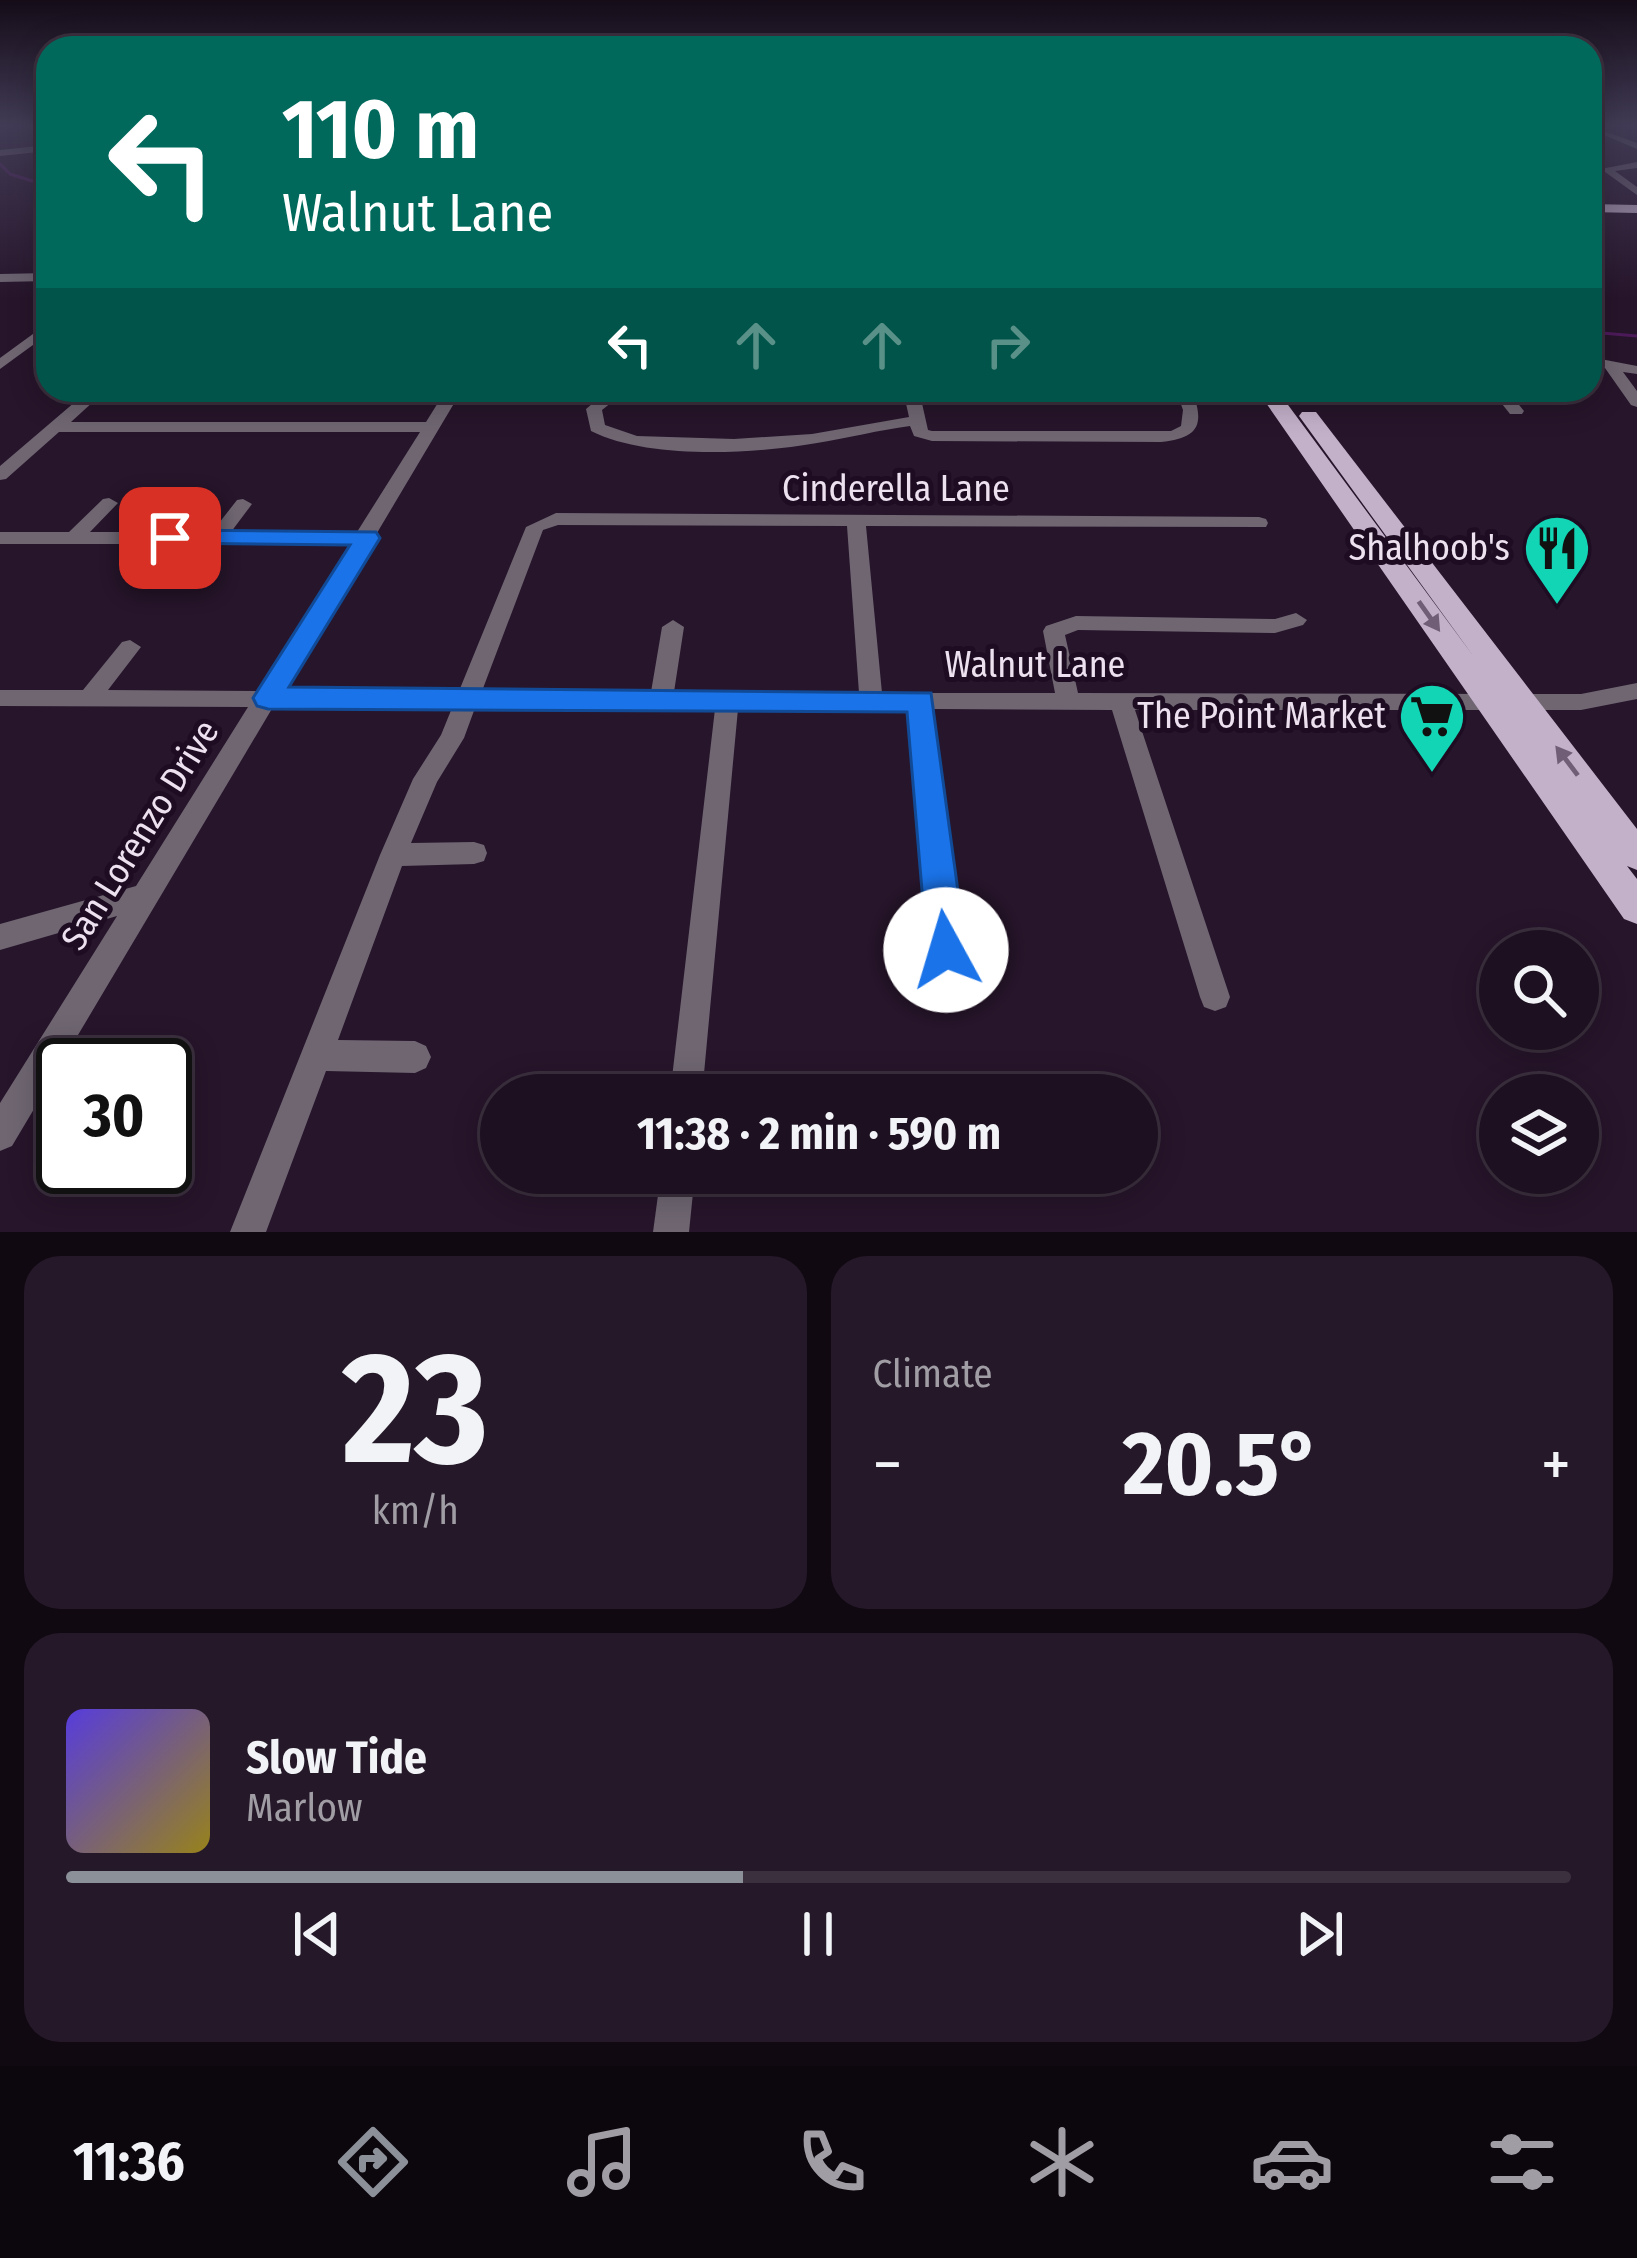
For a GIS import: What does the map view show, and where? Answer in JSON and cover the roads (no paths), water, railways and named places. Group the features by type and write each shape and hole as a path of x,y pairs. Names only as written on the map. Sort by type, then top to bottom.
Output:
{"main road":[{"path":"1602,208 1637,209"},
{"path":"1276,402 1506,703 1637,855"},
{"path":"1297,402 1506,703 1637,908"}],"street":[{"path":"0,278 36,277"},
{"path":"0,364 36,336"},
{"path":"1602,363 1637,370"},
{"path":"1610,365 1637,402"},
{"path":"0,475 84,402"},
{"name":"San Lorenzo Drive","path":"0,1134 447,402"},
{"path":"603,402 594,409 597,428 622,440 649,444 808,440 915,421"},
{"path":"912,402 920,433 949,437 1186,434 1200,431 1189,402"},
{"path":"1509,402 1516,411"},
{"path":"56,427 432,428"},
{"path":"75,537 109,503"},
{"path":"217,538 243,505"},
{"name":"Cinderella Lane","path":"467,700 535,526 556,519 1258,523"},
{"path":"856,522 871,701"},
{"path":"0,538 367,538"},
{"path":"1068,700 1054,631 1076,623 1275,626 1296,620"},
{"path":"662,700 673,627"},
{"path":"89,698 130,647"},
{"name":"Walnut Lane","path":"0,698 1506,703 1580,702 1637,691"},
{"path":"248,1232 393,855 467,700"},
{"path":"921,701 951,997"},
{"path":"1121,701 1215,997"},
{"path":"688,1074 727,702"},
{"path":"393,855 474,853"},
{"path":"0,937 143,896"},
{"path":"316,1054 415,1057"},
{"path":"671,1232 676,1194"}],"waterway":[{"path":"1602,333 1637,336"}],"place":[{"name":"Shalhoob's","path":"1557,607"},
{"name":"The Point Market","path":"1432,775"}]}
